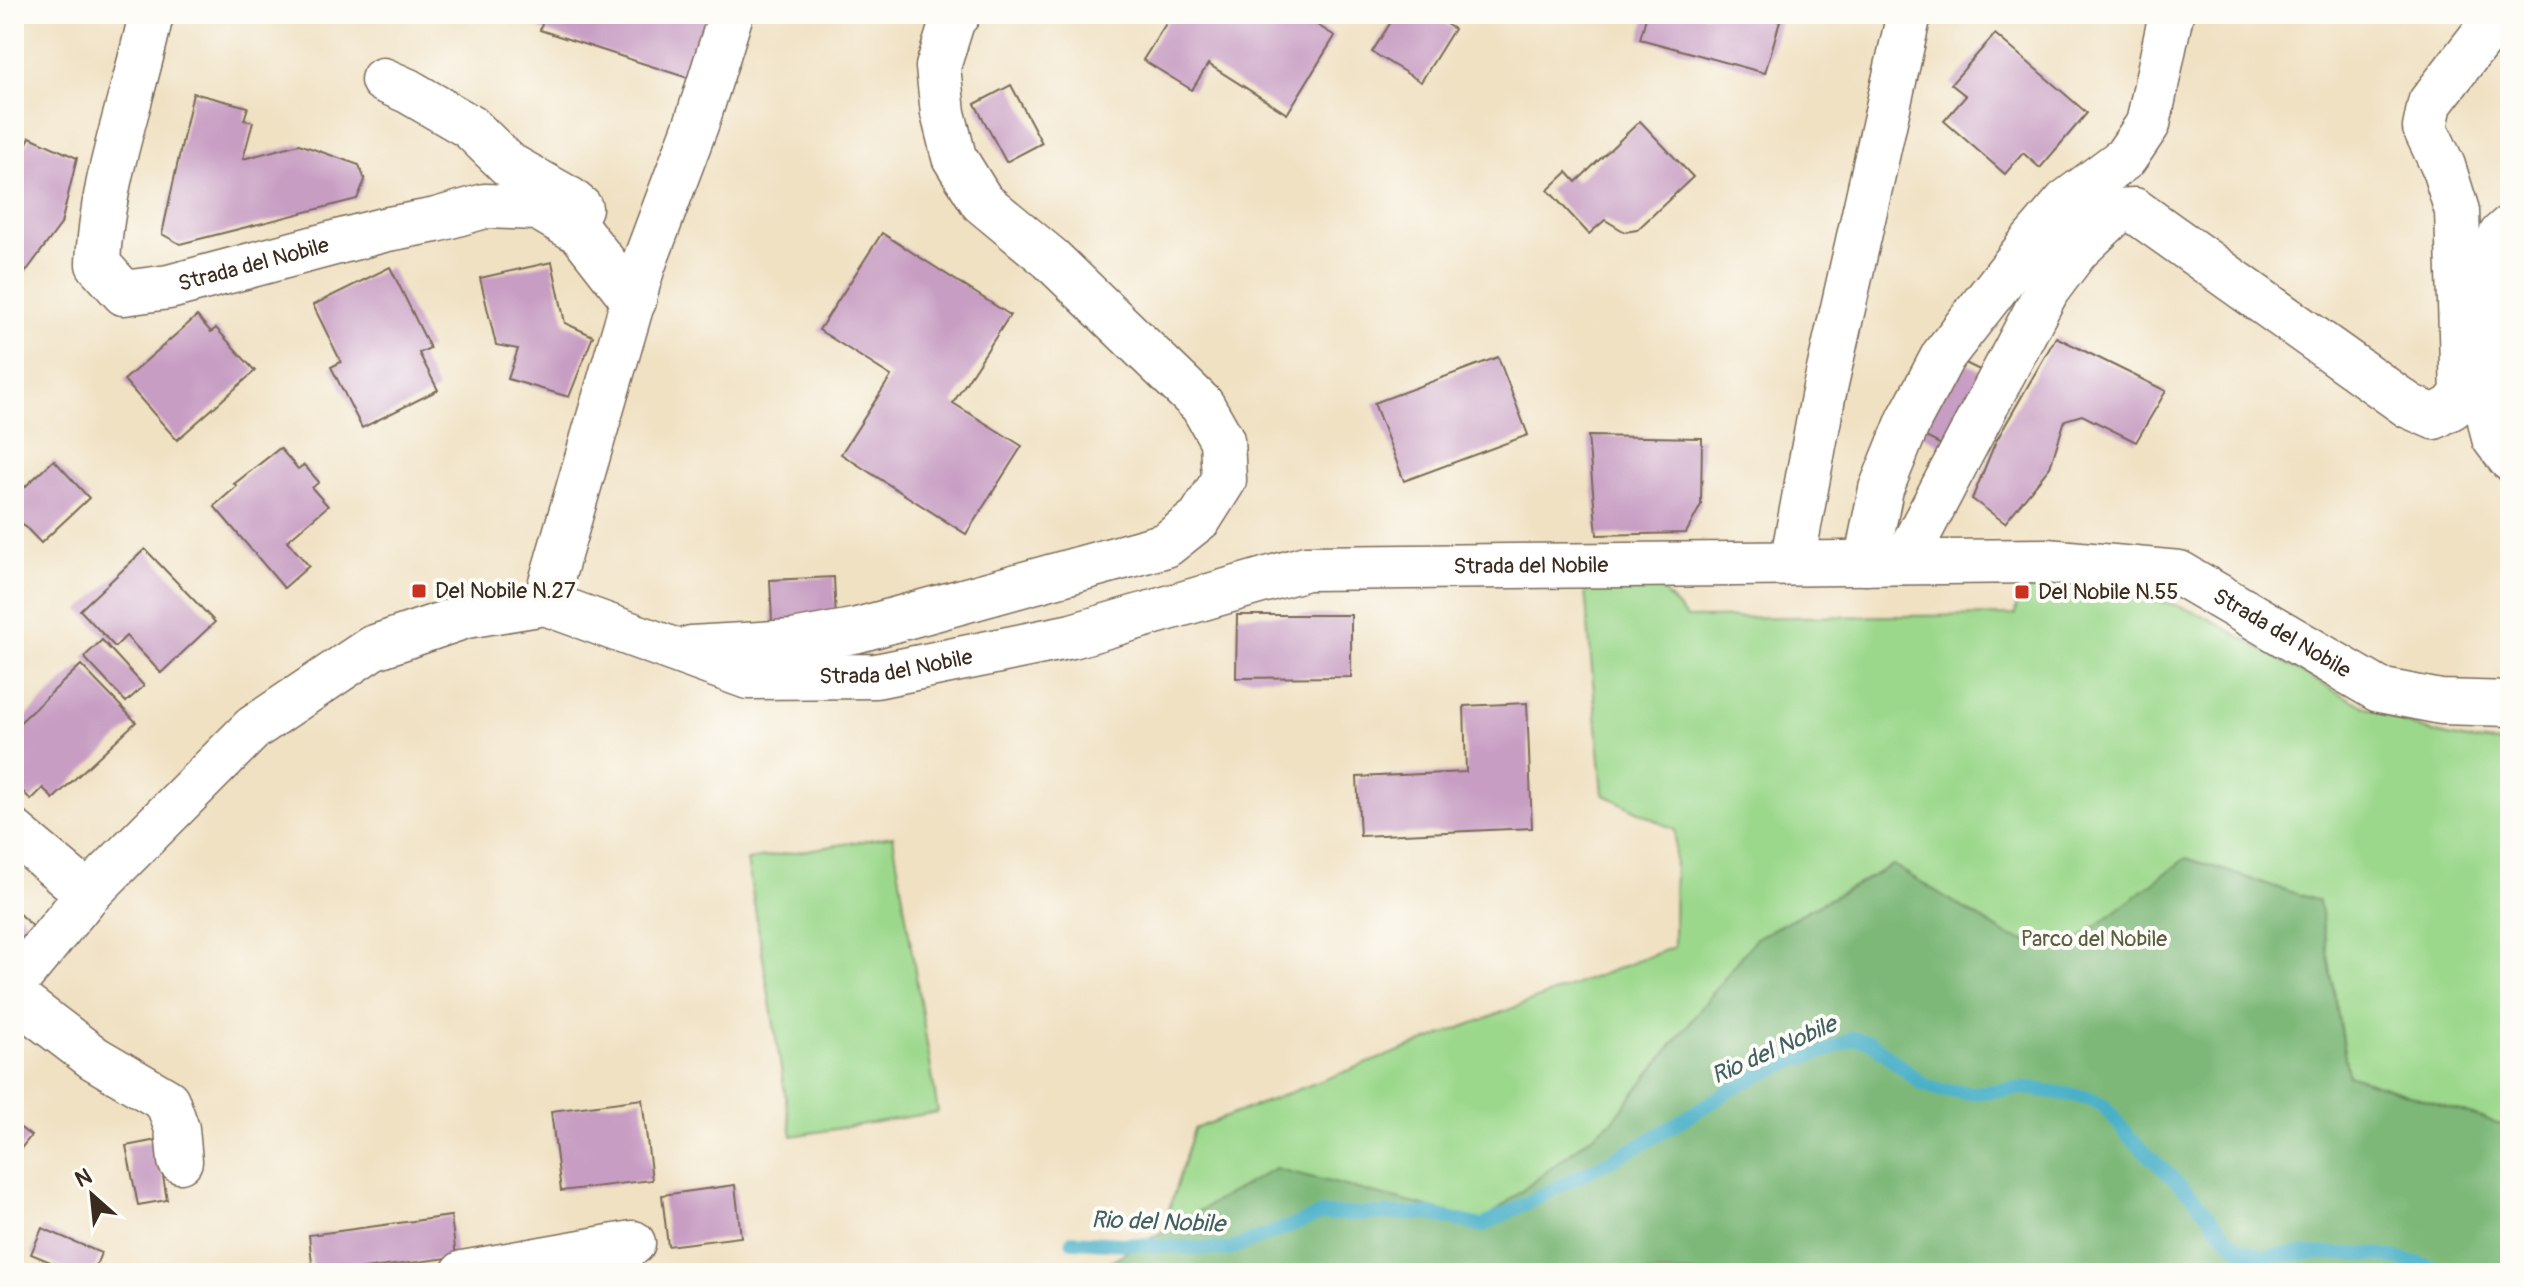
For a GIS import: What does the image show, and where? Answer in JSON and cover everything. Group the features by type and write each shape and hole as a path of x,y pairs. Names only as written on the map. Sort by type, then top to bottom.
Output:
{"street":[{"name":"Strada del Nobile","path":"151,14 143,55 120,127 99,231 98,264 124,293 169,287 485,206 538,208 581,233 638,284"},
{"path":"545,603 638,284 697,122 731,14"},
{"path":"672,649 793,642 858,630 1166,545 1200,518 1224,480 1222,440 1202,405 1051,259 982,202 954,157 943,113 938,67 953,19 958,14"},
{"path":"1792,563 1823,397 1909,14"},
{"path":"1885,563 1881,489 1909,420 1943,356 2030,244 2066,202 2125,158 2148,124 2171,14"},
{"path":"1885,563 2047,290 2077,250 2118,211 2134,210 2409,406 2434,417 2452,407 2463,394 2457,211 2443,166 2425,128 2430,103 2499,14"},
{"path":"383,80 470,127 509,165 569,199 606,229 638,284"},
{"path":"2510,227 2501,235 2489,264 2486,403 2494,438 2510,459"},
{"name":"Strada del Nobile","path":"14,984 88,894 253,728 372,648 466,616 545,603 748,677 876,676 1072,636 1306,568 2047,561 2179,573 2379,690 2441,702 2510,704"},
{"path":"14,832 88,894"},
{"path":"14,997 94,1058 167,1101 177,1129 180,1161"},
{"path":"463,1273 633,1243"}],"green space":[{"name":"Parco del Nobile","path":"1658,586 1687,618 2015,615 2019,589 2134,596 2199,614 2312,679 2407,724 2475,741 2510,743 2510,1273 1149,1273 1194,1129 1674,947 1675,830 1603,794 1585,590"},
{"path":"893,836 938,1112 792,1136 747,860"},
{"path":"2186,858 2319,901 2348,1075 2510,1127 2510,1273 1089,1273 1275,1168 1483,1221 1614,1119 1756,938 1893,865 2009,936 2062,952"}],"building":[{"path":"545,14 709,14 694,80 540,30"},
{"path":"1172,14 1299,14 1335,36 1287,114 1208,64 1192,90 1143,60"},
{"path":"1396,14 1430,14 1454,29 1421,82 1372,52"},
{"path":"1647,14 1761,14 1780,21 1765,73 1640,39"},
{"path":"1995,34 2087,113 2040,168 2023,153 2005,174 1944,121 1966,96 1951,84"},
{"path":"1011,85 1042,143 1006,162 975,104"},
{"path":"193,93 248,107 244,120 253,122 243,159 299,144 359,165 365,180 357,199 180,244 162,234"},
{"path":"1640,121 1693,177 1637,230 1625,232 1605,220 1589,234 1548,190 1567,172 1576,182"},
{"path":"30,137 77,158 61,224 25,273 14,266 14,168"},
{"path":"882,233 1010,315 953,403 1022,446 966,534 841,454 891,376 819,330"},
{"path":"552,262 565,323 593,336 569,397 508,379 518,349 496,345 480,278"},
{"path":"390,267 430,348 419,353 438,390 362,428 331,367 341,362 313,305"},
{"path":"197,316 211,332 216,328 255,371 177,440 124,380"},
{"path":"2056,337 2166,391 2136,442 2082,415 2065,420 2050,467 2005,523 1972,499 1995,443"},
{"path":"1951,356 1988,374 1951,450 1914,431"},
{"path":"1498,357 1528,435 1404,481 1374,403"},
{"path":"1588,436 1702,438 1701,505 1686,533 1597,535"},
{"path":"280,448 298,469 304,465 319,482 312,488 328,506 287,541 309,566 284,588 214,506 237,486 234,484"},
{"path":"54,460 89,498 41,543 14,515 14,497"},
{"path":"145,549 215,622 161,673 126,636 115,647 80,610"},
{"path":"834,577 836,619 772,622 770,580"},
{"path":"1237,615 1351,615 1351,677 1236,678"},
{"path":"102,640 144,686 126,702 84,657"},
{"path":"81,665 136,722 53,799 43,788 31,800 14,782 14,728"},
{"path":"1527,703 1532,828 1360,836 1357,777 1466,772 1464,706"},
{"path":"14,909 33,927 14,948"},
{"path":"642,1099 652,1180 561,1191 551,1111"},
{"path":"14,1123 31,1136 14,1157"},
{"path":"157,1140 167,1200 138,1205 126,1146"},
{"path":"735,1185 741,1237 668,1246 662,1195"},
{"path":"451,1216 456,1257 313,1273 309,1235"},
{"path":"42,1228 101,1253 93,1273 77,1273 31,1254"}],"waterway":[{"name":"Rio del Nobile","path":"1072,1241 1228,1250 1322,1214 1430,1214 1482,1226 1648,1141 1744,1082 1853,1038 1871,1042 1922,1084 1939,1090 1973,1093 2025,1088 2085,1097 2104,1106 2129,1137 2195,1199 2238,1248 2264,1256 2308,1253 2378,1255 2449,1273"}],"place":[{"name":"Del Nobile N.27","path":"419,591"},
{"name":"Del Nobile N.55","path":"2022,592"}]}
